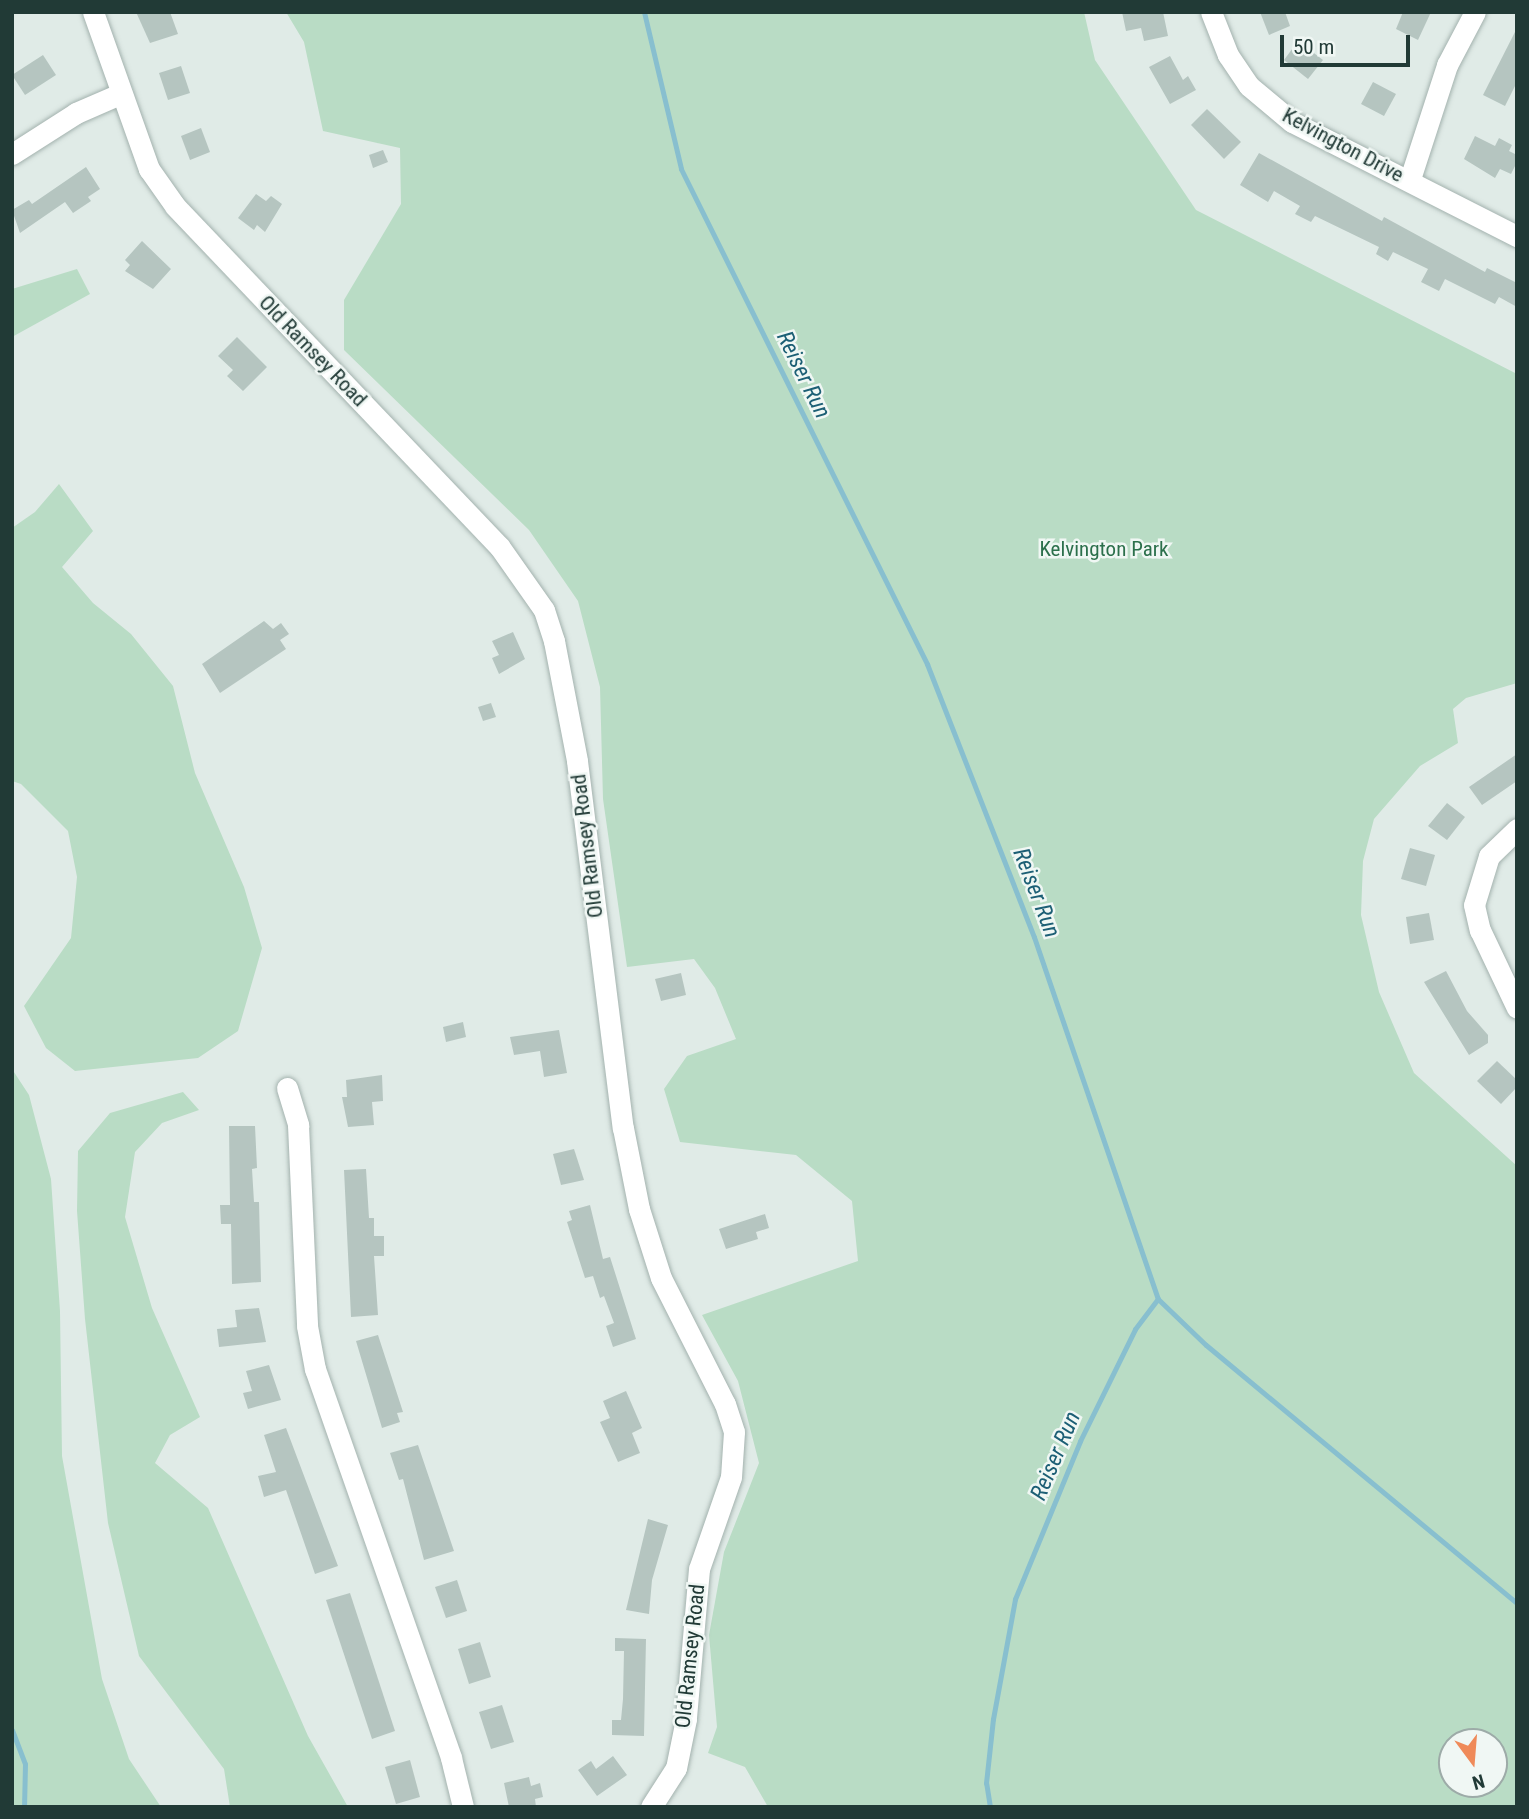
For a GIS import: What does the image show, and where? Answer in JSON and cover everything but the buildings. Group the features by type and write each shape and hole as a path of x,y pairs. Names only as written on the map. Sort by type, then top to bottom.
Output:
{"street":[{"name":"Old Ramsey Road","path":"93,12 120,94 149,169 175,206 499,546 544,610 578,761 623,1128 639,1209 661,1278 725,1404 734,1432 731,1477 699,1569 685,1719 676,1768 651,1807"},
{"name":"Kelvington Drive","path":"1210,12 1242,76 1292,122 1410,179 1517,236"},
{"path":"1410,179 1447,65 1475,12"},
{"path":"12,154 76,113 120,94"},
{"path":"1517,829 1489,856 1474,905 1480,930 1517,1008"},
{"path":"287,1088 298,1125 307,1326 315,1369 451,1758 463,1807"}],"green space":[{"name":"Kelvington Park","path":"286,12 1084,12 1095,60 1196,210 1517,374 1517,683 1466,698 1453,709 1458,743 1420,766 1374,819 1363,861 1361,915 1379,992 1414,1073 1517,1166 1517,1807 768,1807 745,1767 708,1753 717,1727 709,1635 724,1552 759,1463 738,1381 702,1315 858,1261 852,1201 796,1155 680,1142 664,1089 687,1056 736,1039 715,988 694,959 627,967 603,799 600,687 578,601 529,530 344,350 344,300 401,204 400,148 323,131 304,42"},
{"path":"77,269 90,294 12,337 12,289"},
{"path":"59,484 93,531 62,567 93,603 131,634 173,686 195,773 244,887 262,948 238,1031 198,1058 75,1071 46,1048 24,1006 71,938 77,877 68,831 21,784 12,781 12,528 35,512"},
{"path":"12,1069 29,1095 51,1179 60,1311 62,1456 102,1679 129,1759 161,1807 12,1807"},
{"path":"183,1092 199,1110 162,1123 135,1152 125,1217 152,1308 200,1417 170,1435 155,1463 208,1508 308,1736 348,1807 230,1807 224,1769 139,1656 108,1523 85,1319 77,1211 78,1151 110,1113"}],"waterway":[{"name":"Reiser Run","path":"644,12 681,169 927,664 1034,937 1158,1299 1206,1345 1517,1603"},
{"name":"Reiser Run","path":"990,1807 986,1783 993,1719 1015,1599 1080,1441 1135,1329 1158,1299"},
{"path":"12,1730 25,1764 24,1807"}]}
